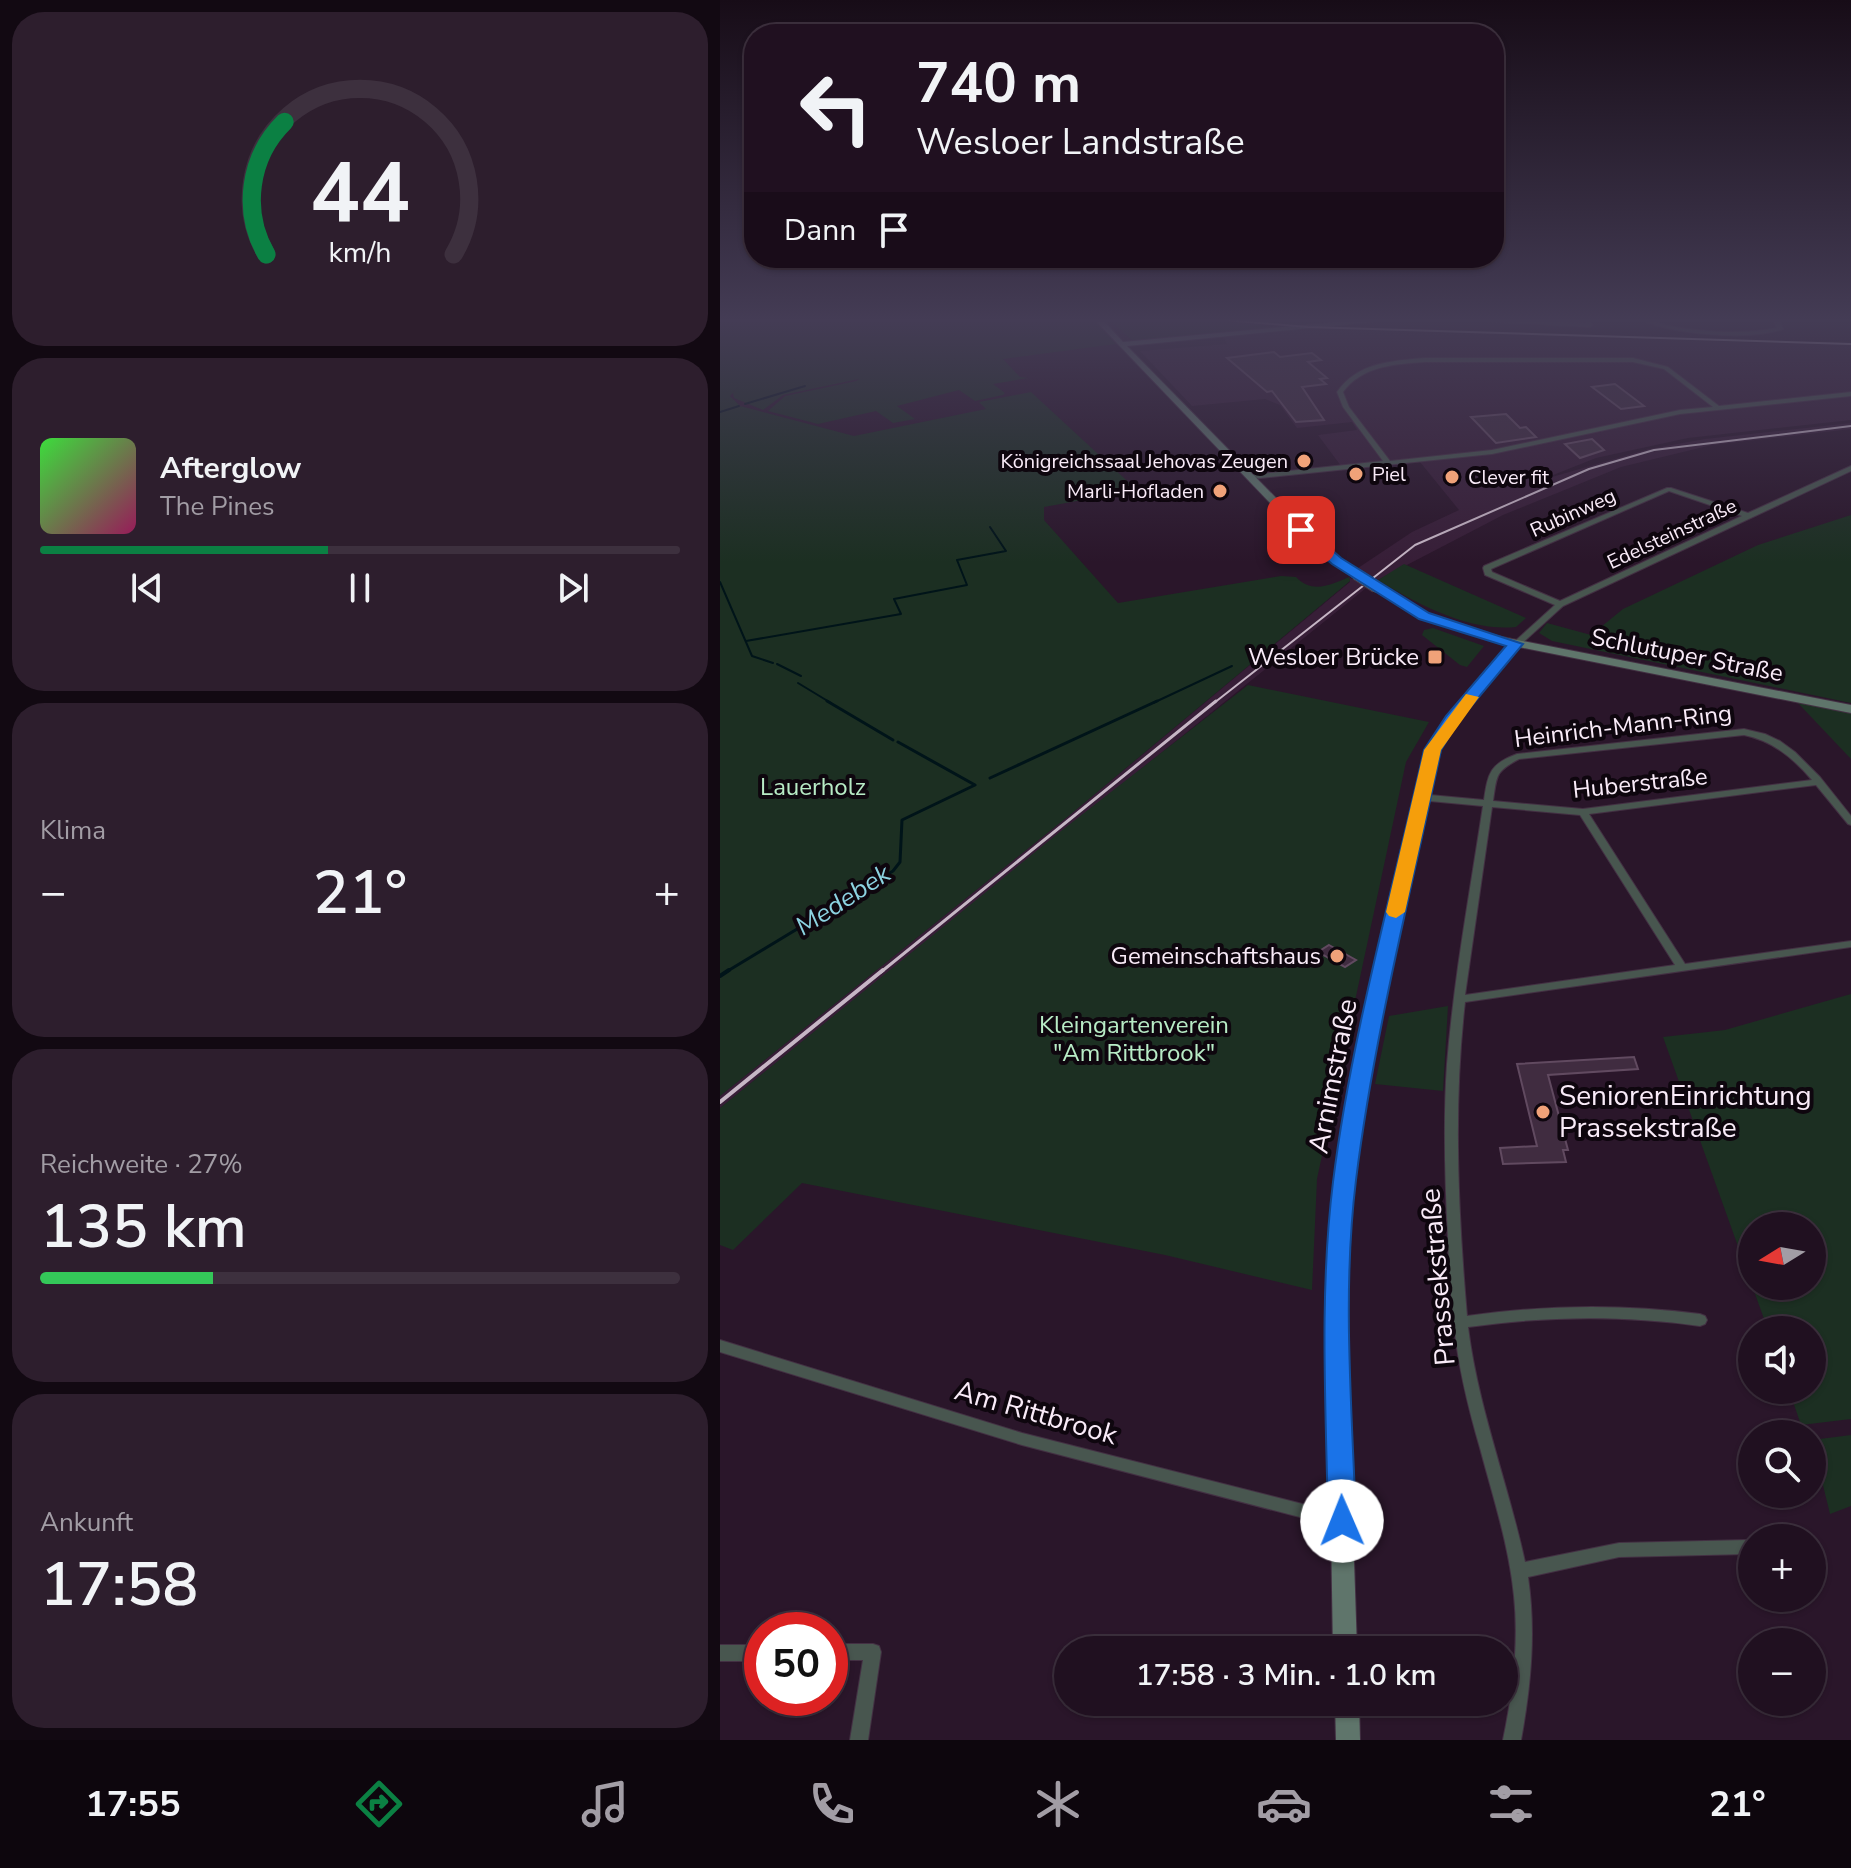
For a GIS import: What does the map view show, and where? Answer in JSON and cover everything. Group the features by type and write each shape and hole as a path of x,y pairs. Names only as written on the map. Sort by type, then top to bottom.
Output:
{"main road":[{"name":"Schlutuper Straße","path":"1176,399 1324,553 1424,616 1516,644 1851,709"},
{"name":"Arnimstraße","path":"1345,1636 1336,1290 1344,1182 1359,1088 1419,797 1432,750 1452,720 1516,644"},
{"path":"1347,1716 1348,1740"}],"street":[{"path":"1343,399 1388,463"},
{"path":"1707,399 1717,407"},
{"path":"1251,477 1519,448 1656,416 1797,399"},
{"name":"Edelsteinstraße","path":"1516,644 1560,604 1851,468"},
{"name":"Rubinweg","path":"1560,604 1487,571 1673,488 1749,516"},
{"name":"Heinrich-Mann-Ring","path":"1488,804 1492,777 1499,766 1517,757 1744,732 1758,733 1783,745 1851,822"},
{"name":"Huberstraße","path":"1419,797 1583,812 1817,782"},
{"name":"Prassekstraße","path":"1488,804 1453,1067 1453,1179 1460,1323 1480,1425 1519,1571 1525,1630 1524,1687 1512,1740"},
{"path":"1583,812 1682,968"},
{"path":"1460,999 1851,944"},
{"path":"1460,1323 1527,1312 1590,1309 1649,1312 1700,1320"},
{"name":"Am Rittbrook","path":"720,1346 1022,1439 1342,1521"},
{"path":"1519,1571 1619,1550 1738,1547"},
{"path":"848,1652 873,1652 859,1740"},
{"path":"720,1653 744,1653"}],"shaded area":[{"path":"1186,399 1263,399 1192,406"},
{"path":"1266,399 1851,399 1851,420 1688,438 1596,458 1538,481 1649,449 1705,439 1851,423 1851,429 1712,445 1621,467 1503,515 1378,580 1358,568 1412,532 1459,510 1420,462 1344,470 1318,435 1357,430 1352,422 1297,428 1280,405"},
{"path":"1349,577 1366,588 720,1108 720,1096 1071,814 1350,582"}],"green space":[{"name":"Lauerholz","path":"720,399 733,399 740,406 854,436 986,409 979,402 1039,399 1137,490 1044,507 1044,520 1118,603 1281,576 1296,577 1315,587 1349,577 1350,581 1071,814 720,1096"},
{"path":"737,399 777,399 763,410"},
{"path":"781,399 923,399 897,406 915,419 893,423 876,411 818,424 768,411"},
{"path":"1851,515 1851,703 1552,641 1539,633 1547,623 1591,635 1623,609 1758,545"},
{"path":"1404,564 1526,618 1516,627 1462,621 1426,607 1378,580"},
{"path":"1433,628 1484,646 1467,667 1460,665 1422,635 1424,630"},
{"name":"Kleingartenverein \"Am Rittbrook\"","path":"1248,685 1429,722 1406,762 1317,1179 1312,1290 1165,1255 802,1183 733,1250 720,1245 720,1108 1061,831"},
{"path":"1797,702 1851,712 1851,759"},
{"path":"1851,994 1851,1419 1826,1422 1799,1420 1794,1404 1826,1404 1826,1316 1763,1316 1757,1300 1826,1300 1826,1212 1738,1212 1738,1246 1663,1037 1725,1030"},
{"path":"1448,1006 1443,1091 1375,1084 1389,1016"},
{"path":"1851,1435 1851,1506 1830,1514 1826,1498 1826,1438"}],"building":[{"path":"1278,399 1310,399 1324,420 1296,422"},
{"path":"1608,399 1635,399 1644,406 1621,409"},
{"path":"1506,414 1520,428 1526,427 1536,437 1496,443 1471,417"},
{"path":"1592,439 1604,450 1580,458 1565,444"},
{"name":"Gemeinschaftshaus","path":"1329,945 1356,960 1345,967 1318,952"},
{"name":"SeniorenEinrichtung Prassekstraße","path":"1634,1057 1638,1069 1548,1075 1568,1150 1563,1150 1566,1162 1503,1164 1500,1148 1537,1146 1517,1064"}],"waterway":[{"path":"745,404 761,399"},
{"path":"720,412 739,406"},
{"path":"746,641 901,614 894,599 967,585 957,560 1006,551 990,527"},
{"path":"720,582 752,656 773,663"},
{"path":"777,664 801,676"},
{"name":"Medebek","path":"1153,703 1232,666"},
{"path":"798,683 831,703"},
{"path":"827,701 893,740"},
{"name":"Medebek","path":"990,778 1157,701"},
{"name":"Medebek","path":"726,972 893,871 900,862 902,820 975,785 898,742"},
{"name":"Medebek","path":"720,976 726,972"}],"railway":[{"path":"1214,703 1415,545 1589,469 1654,450 1851,426"},
{"path":"881,972 1216,701"},
{"path":"720,1102 883,970"}],"slow traffic":[{"path":"1396,912 1419,797 1432,750 1471,697"}],"place":[{"name":"Königreichssaal Jehovas Zeugen","path":"1304,461"},
{"name":"Piel","path":"1356,474"},
{"name":"Clever fit","path":"1452,477"},
{"name":"Marli-Hofladen","path":"1220,491"},
{"name":"Wesloer Brücke","path":"1435,657"},
{"name":"Gemeinschaftshaus","path":"1337,956"},
{"name":"SeniorenEinrichtung Prassekstraße","path":"1543,1112"}],"route":[{"path":"1301,530 1324,553 1424,616 1516,644 1452,720 1432,750 1419,797 1356,1103 1344,1182 1336,1290 1342,1521"}]}
